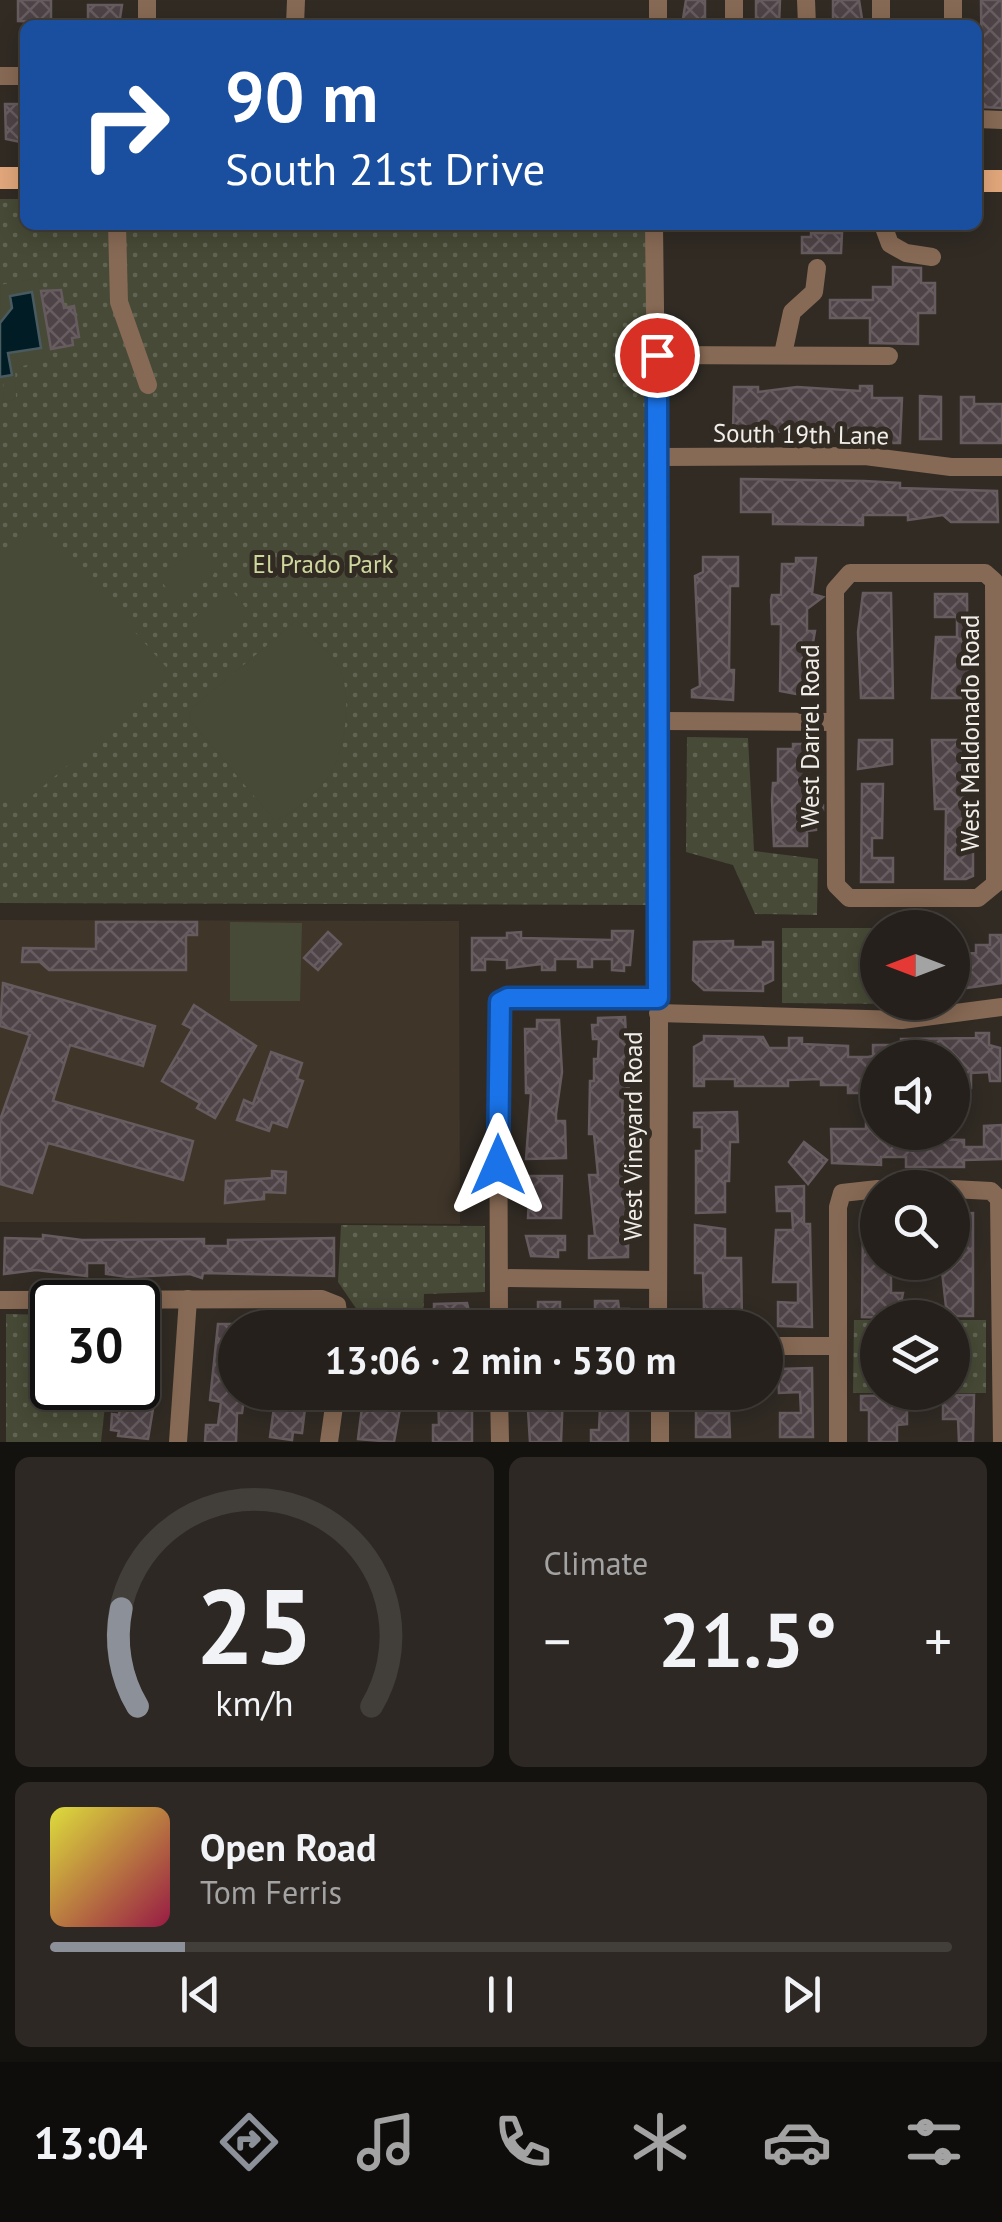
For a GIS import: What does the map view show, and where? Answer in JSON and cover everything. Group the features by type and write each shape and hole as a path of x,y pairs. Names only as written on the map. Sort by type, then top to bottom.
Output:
{"street":[{"path":"117,230 119,302 148,385"},
{"name":"West Vineyard Road","path":"654,230 660,721 658,1310"},
{"path":"885,230 890,244 906,253 932,258"},
{"path":"783,354 792,312 814,292 817,268"},
{"path":"657,355 889,356"},
{"name":"South 19th Lane","path":"659,457 865,456 952,467 1002,467"},
{"name":"West Darrel Road","path":"840,894 836,885 835,590 850,573 990,575"},
{"name":"West Maldonado Road","path":"840,894 849,898 978,898 990,892 994,884 999,717 996,587 990,575"},
{"path":"660,721 835,722"},
{"path":"499,1310 500,1002 508,998 902,1020 1002,1007"},
{"path":"838,1442 838,1207 842,1193 860,1191"},
{"path":"970,1191 996,1194 1002,1442"},
{"path":"499,1278 658,1280"},
{"path":"0,1300 322,1300 336,1305 337,1310"},
{"path":"178,1442 188,1300"},
{"path":"783,1346 838,1346"},
{"path":"329,1442 333,1410"},
{"path":"499,1410 500,1442"},
{"path":"660,1410 660,1442"}],"shaded area":[{"path":"0,920 459,921 460,1224 0,1222"}],"green space":[{"name":"El Prado Park","path":"0,199 20,199 20,230 646,230 646,905 0,903"},
{"path":"39,278 41,291 61,290 64,308 74,306 79,337 72,338 73,345 51,349 52,358 19,367 15,364 16,399 4,402 0,285"},
{"path":"33,518 166,667 163,684 13,812 0,794 0,563"},
{"path":"198,549 214,574 175,601 158,576"},
{"path":"230,588 249,612 210,644 191,620"},
{"path":"296,621 339,668 346,718 338,759 328,777 308,800 275,821 189,719 192,708"},
{"path":"687,737 748,738 754,851 818,859 817,915 755,914 733,865 686,852"},
{"path":"230,922 302,923 300,1001 230,1001"},
{"path":"782,928 860,928 860,1004 782,1003"},
{"path":"341,1225 485,1226 485,1292 424,1294 423,1310 357,1310 338,1282"},
{"path":"6,1314 30,1315 30,1410 105,1410 101,1442 6,1442"},
{"path":"854,1320 860,1320 860,1393 853,1393"},
{"path":"970,1320 986,1320 986,1393 970,1393"}],"water":[{"path":"32,292 41,348 8,353 12,375 0,377 0,323 12,308 10,296"}],"building":[{"path":"18,0 51,0 51,20 18,21"},
{"path":"686,0 705,0 705,20 683,20"},
{"path":"756,0 780,0 779,20 756,20"},
{"path":"833,0 859,0 862,20 833,20"},
{"path":"981,0 1002,0 1002,108 982,107"},
{"path":"88,5 122,5 120,20 88,20"},
{"path":"5,104 20,104 20,142 6,139"},
{"path":"811,233 842,233 841,253 802,253 802,237 811,237"},
{"path":"893,267 921,268 921,283 935,283 935,313 918,313 918,344 870,343 870,318 830,318 830,300 873,300 873,287 893,287"},
{"path":"61,290 64,308 74,306 79,337 72,338 73,345 51,349 41,291"},
{"path":"860,386 872,386 872,398 902,398 900,443 889,443 889,432 826,431 826,437 813,437 813,432 733,431 734,387 758,387 758,392 797,387 860,391"},
{"path":"920,396 941,397 941,439 920,439"},
{"path":"961,397 974,397 974,404 1002,404 1002,443 961,443"},
{"path":"741,479 864,481 900,483 900,488 997,491 998,522 951,522 943,515 908,520 908,515 863,515 863,525 773,524 773,512 741,512"},
{"path":"703,557 738,557 738,586 730,586 729,670 734,670 733,700 692,697 692,690 700,686 695,576 703,572"},
{"path":"796,558 816,558 812,594 823,597 807,609 807,631 815,631 810,660 812,697 780,691 781,624 772,624 771,600 772,595 781,595 782,564 796,564"},
{"path":"863,593 891,593 893,698 861,698 858,632"},
{"path":"935,594 967,594 968,698 932,698 936,637 957,637 957,617 935,617"},
{"path":"859,740 892,740 892,764 858,769"},
{"path":"932,740 975,740 975,753 966,753 968,818 973,817 973,876 966,879 945,879 946,809 935,809"},
{"path":"793,744 812,744 807,798 823,805 823,810 816,810 816,830 807,831 807,846 774,846 772,800 773,783 778,783 778,749 793,749"},
{"path":"862,784 883,784 882,838 872,838 872,858 893,858 893,882 861,882"},
{"path":"96,922 197,922 197,935 186,935 186,970 49,970 40,962 22,962 23,948 96,949"},
{"path":"612,931 633,931 630,965 624,965 624,971 612,970 612,959 592,959 592,967 578,967 578,959 555,959 555,970 542,970 542,964 507,968 507,960 485,959 485,970 472,970 472,938 507,938 507,933 521,932 521,938 612,940"},
{"path":"328,932 341,944 318,970 304,958"},
{"path":"990,935 1001,935 1002,983 970,987 970,953 976,953 976,945 990,945"},
{"path":"733,941 733,947 763,947 763,942 773,942 773,980 763,985 763,991 704,990 693,980 694,942"},
{"path":"3,983 155,1026 143,1066 70,1045 53,1101 193,1141 183,1180 48,1143 32,1193 0,1184 0,1120 30,1035 0,1026"},
{"path":"194,1005 256,1046 215,1118 197,1108 200,1103 162,1081 192,1029 183,1024"},
{"path":"625,1017 629,1093 623,1093 622,1113 629,1113 628,1257 589,1258 589,1236 595,1236 589,1175 598,1175 594,1134 589,1134 590,1081 594,1081 599,1039 593,1039 592,1025 598,1025 598,1018"},
{"path":"537,1020 559,1020 562,1072 556,1121 565,1121 566,1158 526,1159 531,1093 526,1093 525,1029 537,1029"},
{"path":"976,1033 989,1033 989,1045 1000,1048 1000,1081 990,1081 989,1072 971,1073 971,1088 970,1040 901,1040 901,1039 976,1038"},
{"path":"704,1036 763,1037 769,1048 789,1048 789,1038 802,1038 802,1044 848,1046 848,1057 860,1057 860,1093 848,1093 848,1085 821,1085 821,1079 788,1080 788,1086 735,1086 735,1079 704,1079 704,1086 694,1086 694,1047 704,1041"},
{"path":"271,1052 302,1063 297,1079 303,1081 287,1127 272,1122 269,1131 237,1120 244,1100 253,1104"},
{"path":"737,1112 738,1142 730,1142 725,1212 696,1213 696,1151 702,1151 702,1127 694,1127 694,1113"},
{"path":"1002,1125 1002,1159 964,1160 964,1167 906,1167 906,1157 881,1157 881,1165 832,1163 831,1129 860,1129 860,1150 970,1150 984,1147 984,1126"},
{"path":"804,1142 827,1160 808,1184 789,1162"},
{"path":"272,1171 286,1172 285,1193 264,1192 264,1199 225,1203 226,1181 272,1178"},
{"path":"530,1176 562,1176 561,1218 528,1218"},
{"path":"804,1186 804,1224 810,1224 812,1327 783,1326 783,1310 778,1310 778,1302 798,1303 798,1282 773,1282 776,1230 793,1230 792,1211 777,1211 776,1187"},
{"path":"973,1213 973,1316 970,1300 945,1300 943,1280 970,1280"},
{"path":"695,1225 725,1229 725,1258 741,1258 742,1310 704,1310 703,1273 695,1273"},
{"path":"43,1235 82,1240 204,1239 204,1246 228,1246 228,1240 334,1238 334,1276 203,1273 202,1278 190,1274 128,1277 106,1274 106,1263 87,1263 87,1276 36,1270 4,1274 5,1238 43,1239"},
{"path":"526,1236 565,1236 565,1250 558,1250 558,1257 531,1256"},
{"path":"862,1280 891,1280 891,1293 903,1293 902,1300 862,1300"},
{"path":"595,1301 618,1301 619,1309 629,1309 629,1310 595,1310"},
{"path":"538,1302 560,1302 560,1310 538,1310"},
{"path":"467,1303 469,1310 434,1310 434,1304"},
{"path":"218,1324 218,1401 210,1400"},
{"path":"812,1368 813,1437 780,1437 780,1413 801,1413 800,1392 783,1393 783,1369"},
{"path":"970,1395 974,1395 973,1442 959,1442 958,1419 943,1419 943,1410 970,1410"},
{"path":"120,1410 153,1410 148,1439 118,1436 119,1431 111,1430 112,1414 119,1415"},
{"path":"220,1410 242,1410 237,1413 236,1442 205,1442 206,1425 218,1425"},
{"path":"274,1410 305,1410 302,1433 293,1432 292,1440 270,1437"},
{"path":"362,1410 400,1410 394,1442 358,1439"},
{"path":"439,1410 472,1410 472,1442 433,1442 433,1425 439,1425"},
{"path":"528,1410 562,1410 561,1442 530,1442"},
{"path":"600,1410 628,1410 628,1442 591,1442 591,1430 599,1430"},
{"path":"696,1410 729,1413 730,1437 696,1437"},
{"path":"869,1410 907,1410 907,1424 897,1425 897,1442 869,1442"}],"route":[{"path":"498,1165 500,1002 508,998 658,998 657,355"}]}
